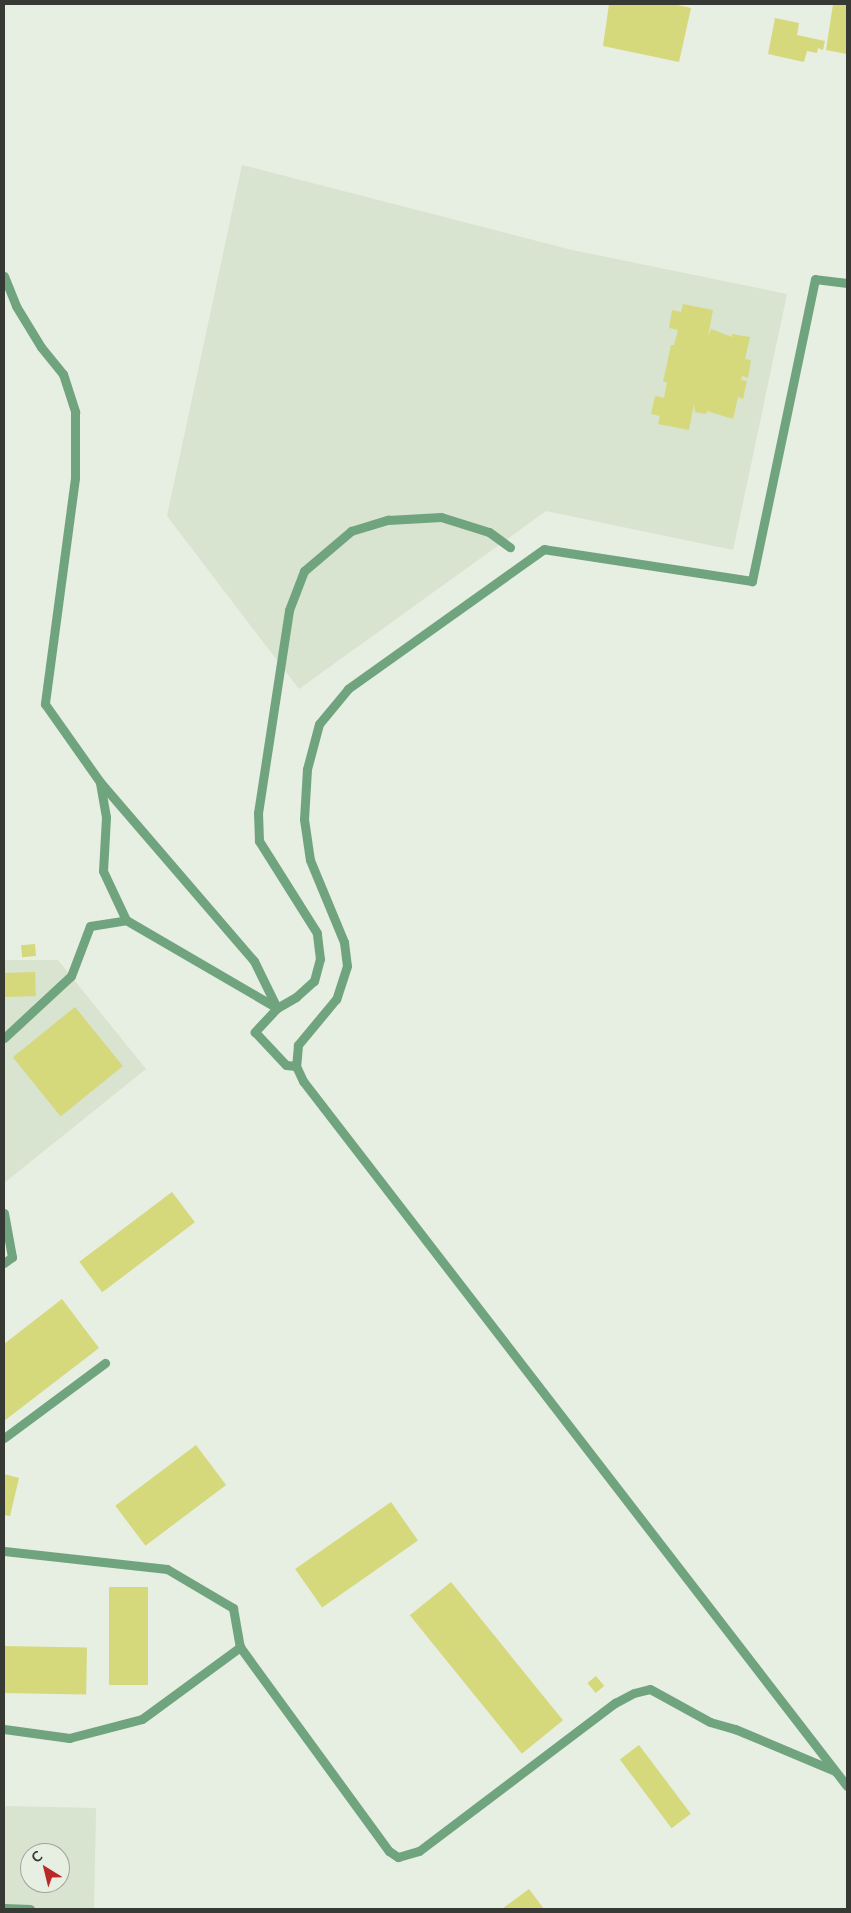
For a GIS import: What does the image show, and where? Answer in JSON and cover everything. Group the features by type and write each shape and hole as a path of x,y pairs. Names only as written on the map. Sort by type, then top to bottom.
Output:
{"lane":[{"path":"4,276 16,306 41,348 63,374 75,412 75,478 45,704 100,782 254,961 277,1008"},
{"path":"847,283 815,279 752,581 544,549 348,689 319,724 307,769 304,818 310,860 344,942 347,966 336,999 298,1045 296,1066 303,1082 847,1786"},
{"path":"296,1066 286,1065 255,1032 277,1008 296,997 314,981 320,959 317,933 259,841 258,813 289,610 304,571 351,531 388,520 441,517 489,532 510,547"},
{"path":"100,782 106,817 102,872 126,920 277,1008"},
{"path":"4,1038 71,976 90,926 126,920"},
{"path":"4,1213 12,1257 4,1263"},
{"path":"4,1438 105,1363"},
{"path":"4,1551 167,1569 233,1608 240,1647 389,1851 398,1857 419,1851 615,1703 634,1693 650,1689 710,1722 735,1729 836,1771"},
{"path":"4,1729 69,1738 142,1719 240,1647"},
{"path":"4,1908 30,1909"}],"shaded area":[{"path":"242,165 572,250 787,294 733,550 546,511 299,689 167,516"},
{"path":"4,960 58,960 146,1069 4,1183"},
{"path":"4,1806 96,1808 94,1909 4,1909"}],"building":[{"path":"609,4 673,4 691,8 679,62 603,46"},
{"path":"833,4 847,4 847,54 826,50"},
{"path":"775,18 799,23 797,35 825,41 823,50 818,48 817,53 807,51 804,62 768,54"},
{"path":"683,304 713,310 708,336 711,329 732,337 732,334 750,337 745,359 751,360 748,378 742,376 741,380 747,381 743,399 738,397 733,419 707,411 706,414 695,412 694,404 689,430 658,424 660,416 651,414 655,396 664,398 667,382 663,382 671,345 674,345 678,330 669,328 672,310 681,312"},
{"path":"35,944 36,956 22,957 21,945"},
{"path":"35,972 36,996 5,997 4,973"},
{"path":"75,1007 123,1066 61,1116 13,1057"},
{"path":"172,1192 195,1222 102,1292 79,1262"},
{"path":"62,1299 99,1348 4,1421 4,1344"},
{"path":"196,1445 226,1485 145,1546 115,1506"},
{"path":"4,1474 19,1478 10,1516 4,1515"},
{"path":"391,1502 418,1541 322,1608 295,1569"},
{"path":"451,1582 563,1720 522,1754 410,1615"},
{"path":"109,1587 148,1587 148,1685 109,1685"},
{"path":"4,1646 87,1647 86,1694 4,1693"},
{"path":"596,1676 604,1686 596,1693 587,1683"},
{"path":"639,1745 691,1814 672,1828 620,1759"},
{"path":"529,1889 544,1909 502,1909"}]}
